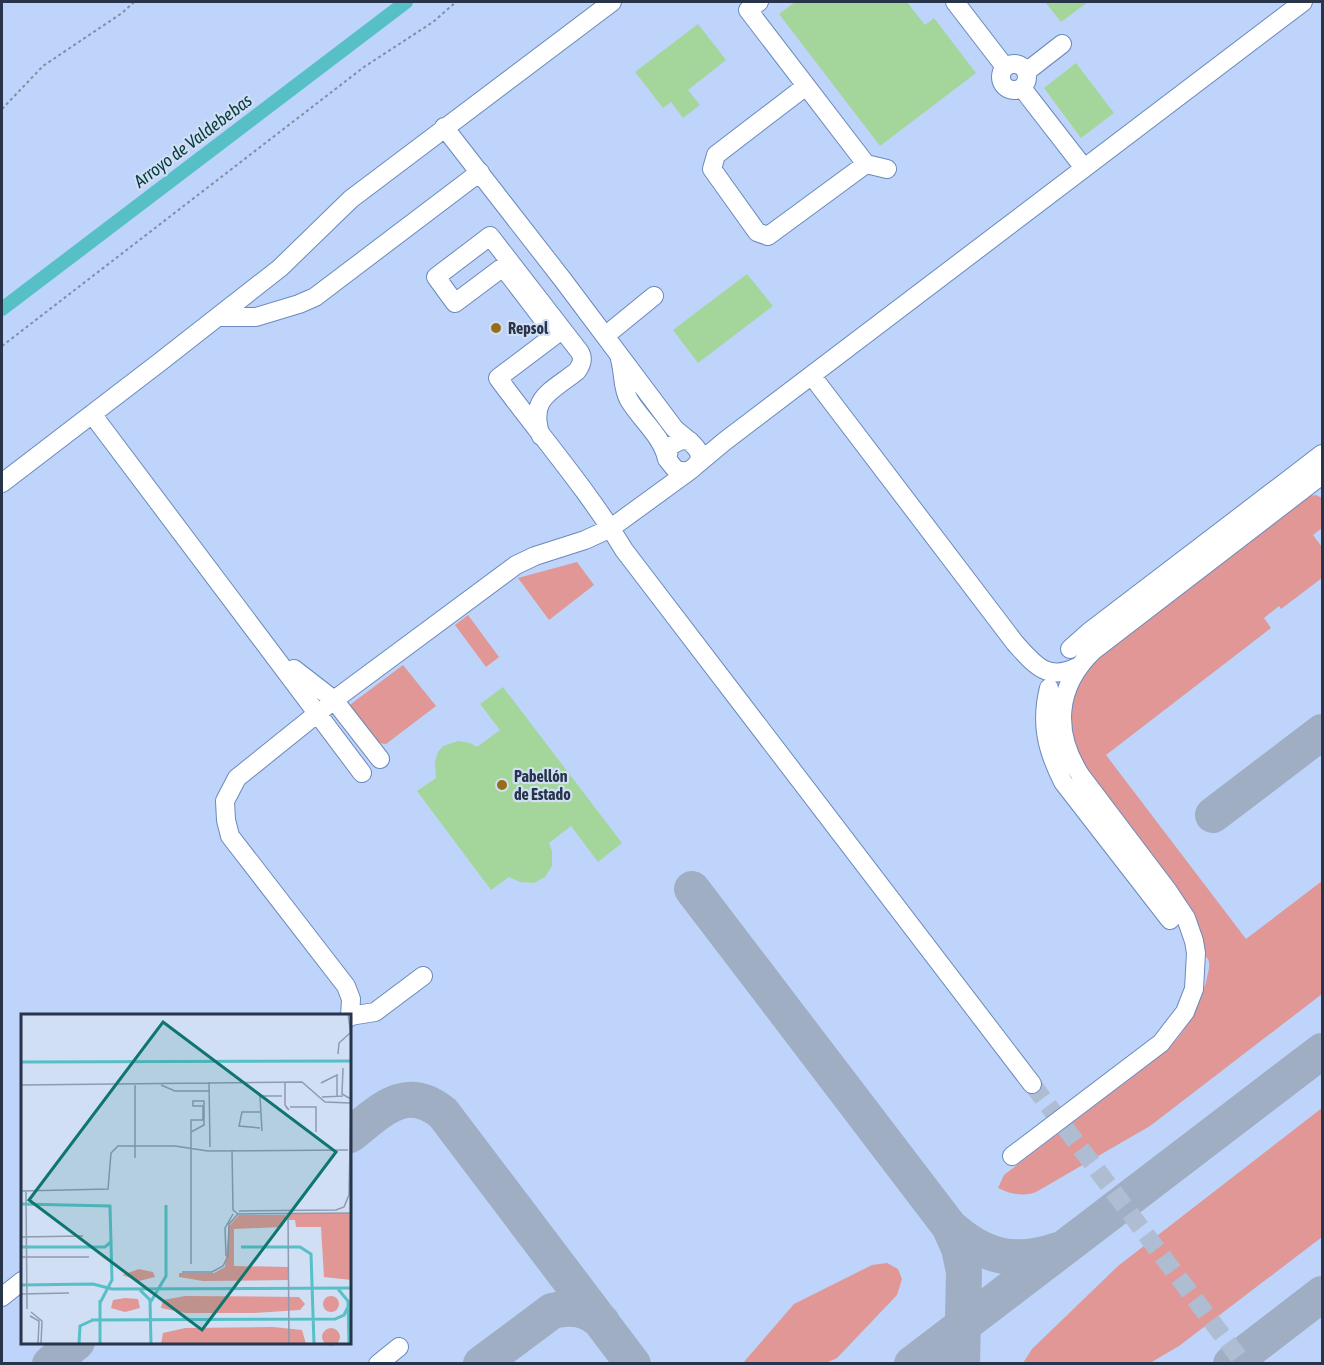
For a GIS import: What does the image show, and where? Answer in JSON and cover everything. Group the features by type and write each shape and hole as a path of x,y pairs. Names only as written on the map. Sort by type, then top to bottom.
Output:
{"lane":[{"path":"2,483 280,268 351,199 612,2"},
{"path":"759,2 748,10 806,86 866,164 887,169"},
{"path":"955,2 1005,67 1015,63 1024,68 1024,80 1084,168"},
{"path":"350,1014 351,999 345,987 230,836 225,801 237,778 334,700 516,565 611,528 1303,2"},
{"path":"1024,80 1062,45"},
{"path":"806,86 716,155 712,169 757,232 768,236 866,164"},
{"path":"444,127 480,172 605,336 617,352 674,428 693,443 699,456 694,467 686,471 678,471 672,467 660,442 629,399 617,352"},
{"path":"217,318 256,316 315,297 480,172"},
{"path":"541,436 536,416 539,403 543,397 577,371 582,357 490,236 436,277 455,303 503,267 555,335 498,378 632,559 1032,1084"},
{"path":"605,336 654,296"},
{"path":"812,376 1008,633 1035,666 1055,673 1077,667 1106,640 1321,478"},
{"path":"92,414 276,655 362,773"},
{"path":"652,497 667,478 667,452 672,444 681,440 709,447 725,441"},
{"path":"1070,649 1089,632 1323,454"},
{"path":"276,655 334,700 380,759"},
{"path":"1077,667 1062,708 1062,728 1066,748 1081,776 1162,896 1170,920"},
{"path":"1012,1156 1161,1043 1185,1012 1194,989 1196,953 1188,924 1063,782 1050,757 1045,733 1046,700 1049,687"},
{"path":"351,1017 375,1012 423,976"},
{"path":"2,1297 21,1282"},
{"path":"378,1364 399,1347"}],"path":[{"path":"2,109 43,66 135,2"},
{"path":"2,346 364,67 433,22 456,2"}],"shaded area":[{"path":"2,2 1322,2 1322,1363 2,1364"},
{"path":"1316,495 1322,498 1322,528 1313,535 1322,547 1322,578 1281,609 1279,606 1264,618 1271,628 1106,755 1246,939 1322,881 1322,994 1150,1126 1036,1192 1016,1194 998,1188 1004,1175 1165,1052 1185,1028 1195,1011 1209,970 1208,959 1077,757 1068,720 1074,690 1093,660 1308,496"},
{"path":"577,562 594,585 549,620 518,578"},
{"path":"468,615 499,657 486,667 455,625"},
{"path":"403,665 436,706 386,744 378,743 347,707"},
{"path":"1322,1108 1322,1237 1179,1346 1150,1363 1023,1363 1032,1349 1118,1266"},
{"path":"887,1263 898,1269 902,1279 897,1295 837,1358 826,1363 743,1363 794,1304 872,1265"}],"building":[{"path":"795,2 907,2 925,25 934,18 976,73 880,146 779,14"},
{"path":"1045,2 1088,2 1061,22"},
{"path":"698,24 726,60 688,90 700,105 683,118 671,102 663,108 635,72"},
{"path":"1076,63 1114,113 1081,138 1044,88"},
{"path":"747,274 773,306 698,363 673,330"},
{"name":"Pabellón de Estado","path":"503,687 622,843 598,862 571,826 549,843 552,851 552,866 545,877 534,883 520,882 509,877 491,890 417,791 436,778 435,761 443,746 458,741 477,747 500,730 480,704"}],"waterway":[{"name":"Arroyo de Valdebebas","path":"2,309 406,2"}],"taxiway":[{"path":"1213,815 1322,732"},
{"path":"692,889 949,1226 959,1248 964,1272 962,1364"},
{"path":"912,1364 1322,1051"},
{"path":"351,1134 383,1110 405,1100 417,1100 429,1104 443,1113 633,1364"},
{"path":"949,1226 974,1245 1000,1255 1027,1257 1058,1250"},
{"path":"1231,1364 1322,1294"},
{"path":"481,1364 552,1311 579,1310 591,1314 602,1322"},
{"path":"50,1364 75,1344"}],"tunnel":[{"path":"1032,1084 1244,1364"}],"place":[{"name":"Repsol","path":"496,328"},
{"name":"Pabellón de Estado","path":"502,785"}]}
